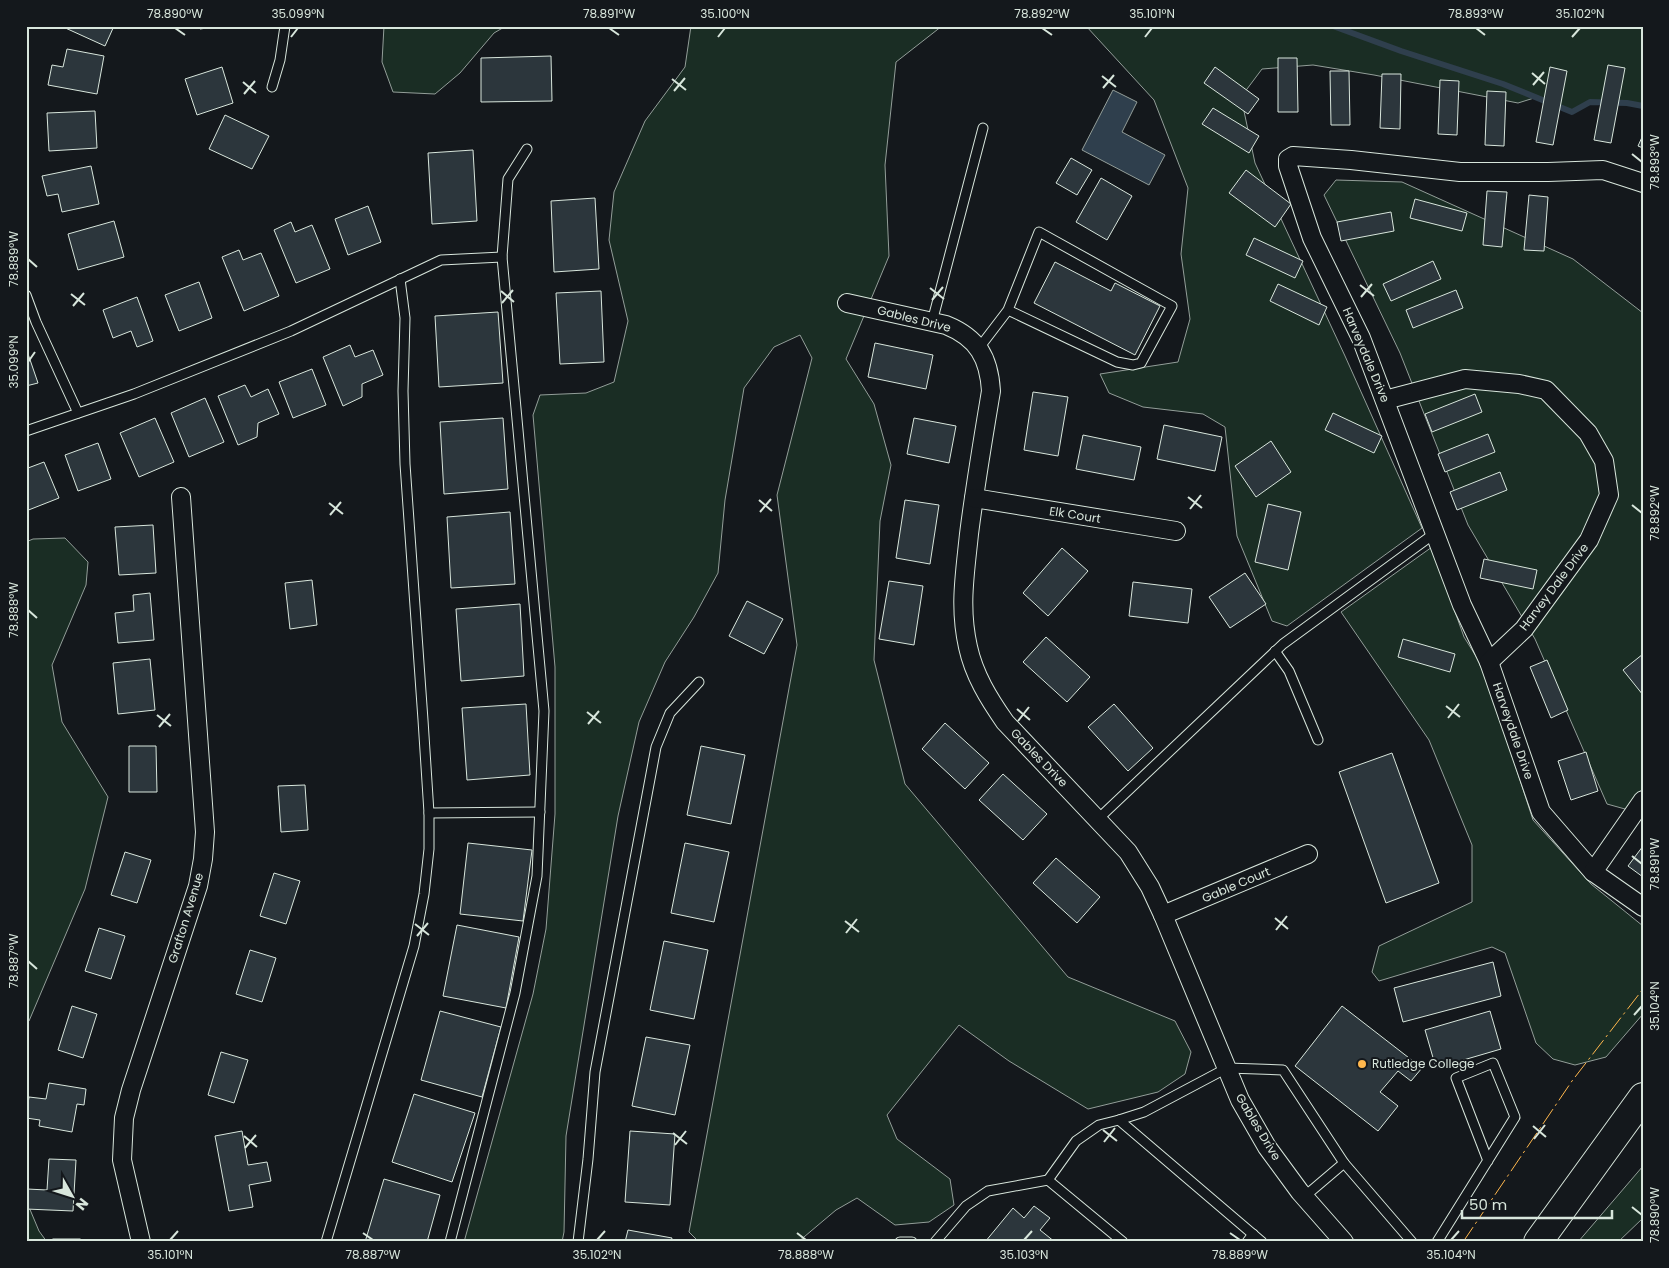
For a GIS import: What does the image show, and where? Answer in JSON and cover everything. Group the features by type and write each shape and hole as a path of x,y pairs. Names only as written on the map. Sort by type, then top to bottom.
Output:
{"main road":[{"path":"1538,1242 1637,1110"}],"street":[{"name":"Harveydale Drive","path":"1643,183 1603,170 1460,172 1351,160 1293,156 1288,159 1288,166 1312,238 1361,338 1462,605 1489,662 1541,812 1593,872 1643,907"},
{"name":"Gables Drive","path":"847,303 932,322 958,330 978,348 986,360 990,373 990,391 962,595 966,640 977,675 989,700 1005,722 1128,852 1150,886 1240,1100 1268,1147 1304,1197 1344,1242"},
{"name":"Harvey Dale Drive","path":"1385,400 1465,379 1519,384 1546,390 1588,433 1604,461 1609,496 1589,540 1524,629 1489,662"},
{"name":"Grafton Avenue","path":"141,1242 122,1160 124,1118 131,1090 198,886 204,859 205,832 182,497"},
{"name":"Elk Court","path":"974,498 1176,531"},
{"path":"1593,872 1643,800"},
{"name":"Gable Court","path":"1163,915 1308,854"}],"lane":[{"path":"272,88 280,60 285,26"},
{"path":"932,322 983,128"},
{"path":"450,1242 515,992 537,876 544,711 502,256 508,179 527,150"},
{"path":"978,348 1008,310 1039,232 1172,306 1141,363 1133,365 1117,362 1008,310"},
{"path":"26,431 134,394 292,331 441,260 502,256"},
{"path":"326,1242 414,946 427,870 429,813 405,464 402,392 405,318 400,279"},
{"path":"26,295 36,322 78,413"},
{"path":"1097,820 1283,644 1435,533"},
{"path":"1275,651 1289,672 1318,740"},
{"path":"578,1242 588,1159 595,1072 656,747 670,713 699,682"},
{"path":"429,813 540,812"},
{"path":"1437,1242 1488,1161 1516,1116 1494,1062 1456,1078 1488,1161"},
{"path":"935,1242 966,1206 988,1191 1048,1180 1076,1142 1098,1125 1144,1112 1227,1068 1283,1070 1344,1163 1412,1242"},
{"path":"1119,1120 1262,1242"},
{"path":"1304,1197 1344,1163"},
{"path":"1048,1180 1122,1242"},
{"path":"1246,1242 1253,1234"},
{"path":"900,1242 912,1242"}],"green space":[{"path":"384,26 506,26 494,33 460,73 435,94 393,92 382,62"},
{"path":"691,26 942,26 896,62 885,165 889,256 846,359 874,404 891,465 880,521 874,660 905,784 1068,977 1175,1021 1191,1052 1185,1074 1158,1092 1088,1109 1009,1061 959,1025 887,1115 897,1139 950,1179 954,1205 929,1222 895,1225 857,1198 836,1210 798,1242 699,1242 689,1232 797,645 777,495 812,358 800,335 774,347 744,388 725,500 718,573 694,617 665,662 639,722 618,816 566,1136 564,1232 562,1242 464,1242 533,994 546,929 555,814 555,667 533,415 540,395 586,393 614,382 628,321 609,240 614,192 645,121 685,67"},
{"path":"1086,26 1643,26 1643,106 1627,103 1591,102 1572,112 1534,98 1518,103 1313,65 1262,69 1241,97 1255,163 1345,356 1422,528 1287,626 1272,621 1237,536 1225,427 1203,414 1143,407 1109,393 1100,374 1178,362 1190,319 1181,254 1188,188 1154,100"},
{"path":"1336,180 1402,182 1573,259 1643,313 1643,814 1607,804 1535,639 1468,525 1400,353 1324,195"},
{"path":"65,538 88,562 86,585 52,665 62,722 108,797 85,889 29,1021 26,1023 26,542 33,539"},
{"path":"1432,547 1464,637 1484,669 1533,820 1591,884 1643,926 1643,1014 1606,1057 1575,1065 1553,1059 1536,1043 1505,953 1492,947 1379,981 1372,972 1379,946 1472,902 1472,845 1429,740 1341,612"},
{"path":"1643,1166 1643,1218 1618,1242 1578,1242"},
{"path":"26,1200 39,1231 47,1242 26,1242"}],"water":[{"path":"1113,90 1137,102 1122,132 1165,155 1149,185 1082,150"}],"building":[{"path":"61,26 114,26 105,46"},
{"path":"200,26 220,26 200,29"},
{"path":"67,49 104,56 97,94 48,85 52,65 63,67"},
{"path":"551,56 552,101 481,102 481,58"},
{"path":"1278,58 1297,58 1298,112 1278,112"},
{"path":"1608,65 1625,68 1611,143 1594,140"},
{"path":"222,67 233,103 197,115 185,79"},
{"path":"1215,67 1259,99 1248,114 1204,83"},
{"path":"1550,67 1567,71 1553,145 1536,142"},
{"path":"1330,71 1349,71 1350,125 1331,125"},
{"path":"1382,74 1401,74 1400,129 1380,128"},
{"path":"1440,80 1459,81 1457,135 1438,134"},
{"path":"1487,91 1506,92 1504,146 1485,145"},
{"path":"1213,108 1259,136 1249,153 1202,124"},
{"path":"95,111 97,148 49,151 47,113"},
{"path":"225,115 269,136 252,169 209,149"},
{"path":"1643,135 1643,148 1638,146"},
{"path":"473,150 477,221 432,224 428,153"},
{"path":"1071,158 1092,170 1077,195 1056,183"},
{"path":"91,166 99,204 62,212 58,194 47,196 42,176"},
{"path":"1246,170 1291,204 1275,227 1229,193"},
{"path":"1101,178 1132,196 1107,240 1076,222"},
{"path":"1487,191 1507,192 1502,247 1483,245"},
{"path":"1529,195 1548,197 1544,251 1524,250"},
{"path":"595,198 599,269 554,272 551,201"},
{"path":"1415,199 1467,213 1462,231 1410,218"},
{"path":"368,206 381,242 348,255 335,219"},
{"path":"1391,212 1394,231 1341,241 1337,222"},
{"path":"114,221 124,257 78,270 68,234"},
{"path":"291,222 295,232 312,225 330,269 296,283 274,230"},
{"path":"1254,238 1303,261 1295,278 1246,255"},
{"path":"239,250 243,260 261,253 279,296 244,311 222,257"},
{"path":"1433,261 1441,279 1391,301 1383,284"},
{"path":"1055,262 1111,291 1115,283 1160,306 1135,355 1034,303"},
{"path":"199,282 212,318 179,331 165,295"},
{"path":"1278,284 1327,307 1319,325 1270,301"},
{"path":"1456,290 1463,308 1413,328 1406,310"},
{"path":"601,291 604,362 560,364 556,293"},
{"path":"137,297 153,341 137,347 131,331 113,338 103,310"},
{"path":"498,312 503,383 439,387 435,316"},
{"path":"875,343 933,355 926,389 868,377"},
{"path":"350,345 355,357 373,350 383,375 362,384 362,397 343,406 323,357"},
{"path":"26,348 38,383 26,386"},
{"path":"312,369 326,405 293,418 279,382"},
{"path":"245,385 251,397 268,389 279,414 258,423 257,437 238,445 218,396"},
{"path":"1033,392 1068,397 1058,456 1024,450"},
{"path":"1475,394 1482,412 1432,432 1425,414"},
{"path":"205,398 224,442 189,457 171,413"},
{"path":"1333,413 1382,436 1374,453 1325,430"},
{"path":"155,418 174,462 139,477 120,433"},
{"path":"503,418 508,489 444,494 440,422"},
{"path":"914,418 956,426 949,463 907,454"},
{"path":"1164,425 1222,437 1215,471 1157,459"},
{"path":"1488,434 1495,452 1445,472 1438,454"},
{"path":"1083,435 1141,447 1134,480 1076,469"},
{"path":"1271,441 1291,472 1256,497 1235,466"},
{"path":"98,443 111,479 78,491 65,455"},
{"path":"44,462 59,498 26,511 28,468"},
{"path":"1500,472 1507,490 1457,510 1450,492"},
{"path":"905,500 939,505 930,564 896,558"},
{"path":"1268,504 1301,512 1288,570 1255,562"},
{"path":"510,512 515,584 451,588 447,517"},
{"path":"153,525 156,573 119,575 115,527"},
{"path":"1062,548 1088,571 1048,616 1023,593"},
{"path":"1484,559 1537,570 1533,589 1480,578"},
{"path":"1245,573 1266,604 1230,628 1209,597"},
{"path":"312,580 317,625 290,629 285,583"},
{"path":"889,581 923,586 914,645 879,639"},
{"path":"1133,582 1192,589 1188,623 1129,616"},
{"path":"150,593 154,640 118,643 115,613 134,611 133,595"},
{"path":"747,601 783,619 764,654 729,636"},
{"path":"520,604 524,676 461,681 456,609"},
{"path":"1046,637 1090,677 1067,702 1023,662"},
{"path":"1403,639 1455,654 1450,672 1398,657"},
{"path":"1643,654 1643,695 1623,670"},
{"path":"150,659 155,710 118,714 113,663"},
{"path":"1547,660 1568,710 1551,718 1530,667"},
{"path":"526,704 530,775 467,780 462,708"},
{"path":"1114,704 1153,748 1128,771 1088,727"},
{"path":"945,723 989,763 965,789 922,749"},
{"path":"129,746 156,746 157,792 129,792"},
{"path":"701,746 745,755 731,824 687,815"},
{"path":"1586,752 1598,791 1571,800 1558,761"},
{"path":"1392,753 1439,883 1386,903 1339,772"},
{"path":"1003,774 1047,814 1023,840 979,800"},
{"path":"305,785 308,830 281,832 278,786"},
{"path":"468,843 532,850 523,921 460,914"},
{"path":"685,843 729,852 714,922 671,913"},
{"path":"1643,846 1643,877 1628,866"},
{"path":"125,852 151,860 137,903 111,895"},
{"path":"1056,858 1100,897 1077,923 1033,883"},
{"path":"274,873 300,881 286,924 260,916"},
{"path":"457,925 519,937 506,1008 443,996"},
{"path":"99,928 125,936 111,979 85,971"},
{"path":"664,941 708,950 694,1019 650,1010"},
{"path":"250,950 276,958 262,1002 236,994"},
{"path":"1493,962 1501,996 1403,1022 1394,988"},
{"path":"72,1006 97,1014 83,1058 58,1050"},
{"path":"1342,1006 1422,1068 1411,1081 1398,1071 1380,1092 1398,1106 1378,1131 1295,1066"},
{"path":"440,1011 501,1027 482,1097 421,1080"},
{"path":"1490,1011 1501,1049 1436,1068 1425,1030"},
{"path":"646,1037 690,1045 675,1115 632,1106"},
{"path":"221,1052 248,1060 234,1103 208,1095"},
{"path":"49,1083 86,1089 84,1105 77,1104 72,1132 39,1126 40,1120 26,1118 29,1097 46,1099"},
{"path":"414,1094 475,1113 452,1182 392,1162"},
{"path":"242,1131 248,1165 267,1162 271,1181 249,1185 253,1207 229,1211 215,1136"},
{"path":"630,1131 675,1134 670,1205 625,1202"},
{"path":"49,1159 76,1160 73,1211 26,1209 27,1189 47,1190"},
{"path":"384,1179 440,1195 427,1242 365,1242"},
{"path":"1034,1206 1050,1218 1040,1230 1055,1242 985,1242 1013,1208 1024,1218"},
{"path":"628,1230 672,1238 671,1242 625,1242"},
{"path":"53,1239 80,1239 80,1242 53,1242"}],"waterway":[{"path":"1333,26 1401,51 1503,84 1572,112 1590,102 1627,103 1643,106"}],"power":[{"path":"1463,1242 1572,1081 1643,989"}],"place":[{"name":"Rutledge College","path":"1362,1064"}]}
